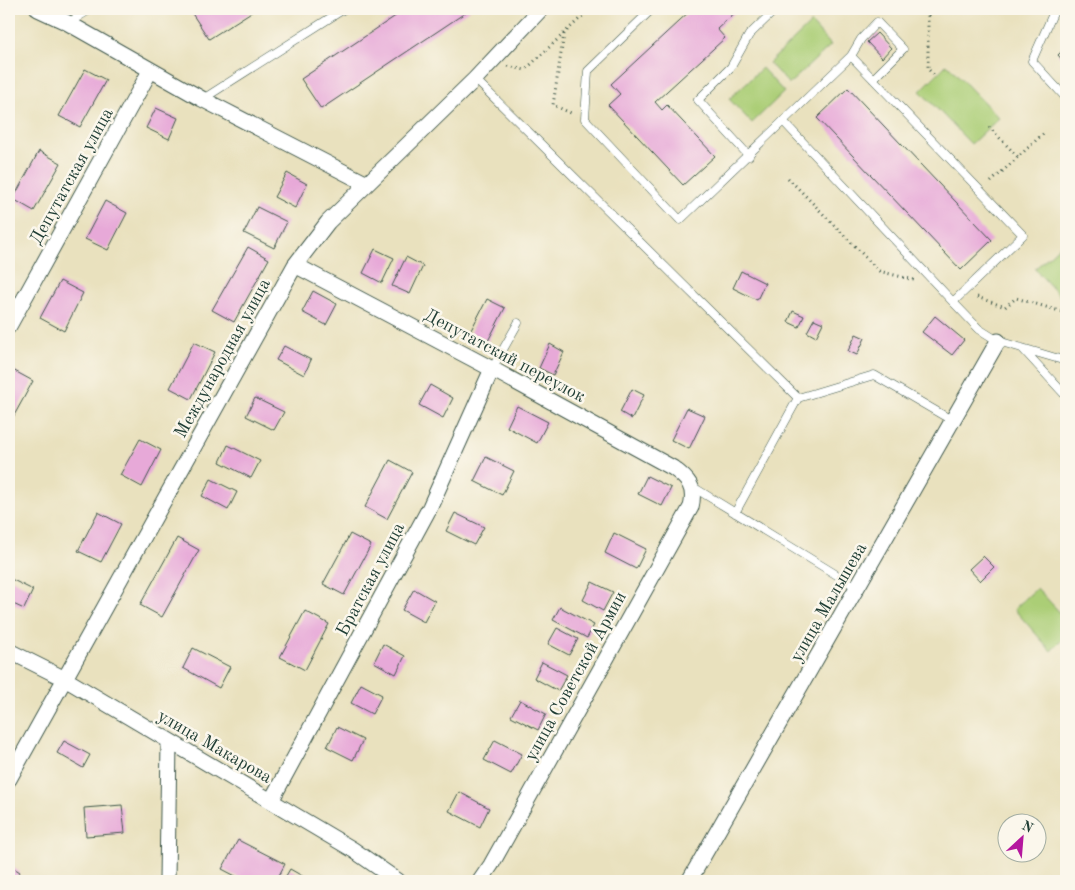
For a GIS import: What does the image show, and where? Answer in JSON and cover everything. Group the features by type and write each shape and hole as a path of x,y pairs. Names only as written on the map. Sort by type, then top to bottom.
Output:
{"street":[{"path":"38,9 202,99 367,184"},
{"name":"Международная улица","path":"9,779 295,265 328,222 475,79 541,9"},
{"name":"Депутатская улица","path":"9,326 150,71"},
{"name":"Депутатский переулок","path":"295,265 492,369 672,468 686,478 691,486"},
{"name":"улица Малышева","path":"690,881 998,341"},
{"name":"Братская улица","path":"271,801 430,507 492,369"},
{"name":"улица Советской Армии","path":"480,881 491,865 691,507 693,498 691,486"},
{"name":"улица Макарова","path":"9,651 65,679 352,849 398,881"},
{"path":"167,881 169,742"}],"lane":[{"path":"68,24 91,9"},
{"path":"202,99 344,9"},
{"path":"652,9 588,71 585,119 680,220 750,156 783,121 851,56 861,39 877,22 904,49 873,80"},
{"path":"750,156 698,100 731,67 749,35 776,9"},
{"path":"1055,9 1032,61 1066,98"},
{"path":"851,56 1024,234 953,302"},
{"path":"475,79 798,398"},
{"path":"783,121 979,329 998,341 1066,361"},
{"path":"492,369 518,323"},
{"path":"1022,348 1066,396"},
{"path":"735,513 798,398 874,375 953,421"},
{"path":"691,486 858,588"}],"path":[{"path":"490,62 525,70 590,9"},
{"path":"921,9 928,16 928,68 935,76"},
{"path":"928,16 935,9"},
{"path":"564,34 553,106 585,119"},
{"path":"989,127 1018,157"},
{"path":"981,191 1044,133"},
{"path":"788,178 879,270 941,288"},
{"path":"964,292 1005,308 1016,298 1066,313"}],"green space":[{"path":"811,23 831,45 789,84 769,63"},
{"path":"947,64 999,118 971,144 920,91"},
{"path":"762,68 784,92 752,123 729,99"},
{"path":"1066,240 1066,303 1035,269"},
{"path":"1037,588 1066,619 1066,636 1051,651 1014,609"}],"building":[{"path":"189,9 256,9 209,39"},
{"path":"406,9 471,9 321,109 301,79"},
{"path":"692,9 739,9 717,29 725,38 655,102 662,110 667,105 715,156 683,185 608,105 620,94 611,84"},
{"path":"877,33 891,48 882,58 867,42"},
{"path":"1066,47 1066,64 1058,55"},
{"path":"85,69 106,80 80,127 59,116"},
{"path":"848,88 992,240 961,270 817,118"},
{"path":"156,108 178,118 169,139 146,128"},
{"path":"39,151 61,163 34,211 13,199"},
{"path":"287,173 307,184 295,208 274,197"},
{"path":"105,201 127,213 108,250 85,239"},
{"path":"257,207 287,222 274,248 244,233"},
{"path":"248,247 269,259 234,322 212,310"},
{"path":"375,249 394,258 382,283 363,273"},
{"path":"406,257 423,266 410,294 392,286"},
{"path":"741,271 765,283 757,300 733,288"},
{"path":"60,281 83,293 64,331 40,318"},
{"path":"313,291 337,304 326,325 302,312"},
{"path":"487,299 505,308 488,341 470,332"},
{"path":"793,311 804,316 799,327 788,322"},
{"path":"935,316 964,340 952,355 922,332"},
{"path":"814,319 823,323 816,337 807,332"},
{"path":"856,334 865,338 857,355 848,351"},
{"path":"194,342 215,352 191,399 170,388"},
{"path":"550,344 564,352 553,375 539,368"},
{"path":"284,346 311,360 304,375 276,360"},
{"path":"11,369 33,381 11,421 9,419 9,374"},
{"path":"430,385 453,398 443,418 419,405"},
{"path":"632,389 644,395 632,419 620,412"},
{"path":"255,398 284,412 274,430 246,416"},
{"path":"517,406 548,422 537,443 507,427"},
{"path":"687,408 705,416 689,449 671,440"},
{"path":"140,439 161,450 142,487 120,475"},
{"path":"228,445 260,461 251,478 220,462"},
{"path":"486,457 514,471 502,495 474,481"},
{"path":"390,460 412,472 387,519 365,507"},
{"path":"647,476 671,488 662,506 638,494"},
{"path":"211,479 237,492 228,510 202,496"},
{"path":"98,512 121,524 101,562 78,551"},
{"path":"455,513 484,527 474,545 446,531"},
{"path":"614,533 646,549 636,569 605,553"},
{"path":"350,534 371,545 344,595 323,584"},
{"path":"177,538 199,550 162,617 140,605"},
{"path":"983,556 994,567 980,581 969,569"},
{"path":"9,578 33,590 24,609 9,602"},
{"path":"592,582 613,592 603,611 583,600"},
{"path":"414,589 435,601 424,622 402,610"},
{"path":"560,607 594,625 587,638 553,620"},
{"path":"305,611 329,624 305,670 280,657"},
{"path":"557,628 578,639 569,655 548,644"},
{"path":"383,644 405,656 396,674 374,662"},
{"path":"193,648 230,667 219,688 183,668"},
{"path":"542,662 567,675 558,691 534,678"},
{"path":"361,684 382,695 372,714 351,703"},
{"path":"520,700 546,714 538,730 511,716"},
{"path":"337,727 363,740 353,760 327,747"},
{"path":"495,740 522,754 511,774 484,760"},
{"path":"64,741 90,755 83,768 57,753"},
{"path":"459,792 489,808 480,827 449,811"},
{"path":"122,805 125,833 86,836 84,808"},
{"path":"238,840 285,864 276,881 245,881 222,869"},
{"path":"9,865 20,872 15,881 9,881"},
{"path":"290,869 311,881 283,881"}]}
